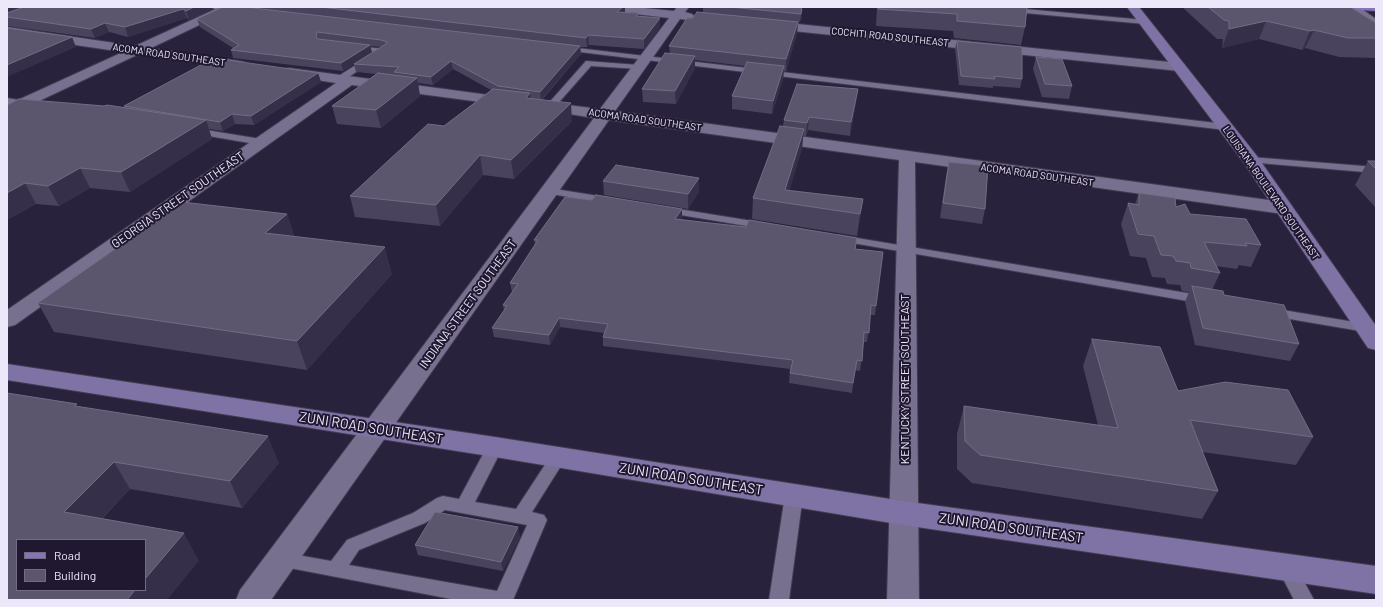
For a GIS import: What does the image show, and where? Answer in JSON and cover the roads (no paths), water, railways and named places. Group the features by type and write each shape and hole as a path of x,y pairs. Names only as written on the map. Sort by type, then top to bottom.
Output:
{"main road":[{"path":"1359,7 1376,8"}],"street":[{"path":"600,7 686,13"},
{"path":"1351,7 1376,24"},
{"path":"7,111 223,8"},
{"name":"INDIANA STREET SOUTHEAST","path":"252,600 642,62 686,13"},
{"name":"LOUISIANA BOULEVARD SOUTHEAST","path":"1139,15 1251,160 1371,336"},
{"name":"COCHITI ROAD SOUTHEAST","path":"754,23 1179,67"},
{"name":"ACOMA ROAD SOUTHEAST","path":"7,31 253,67"},
{"name":"ACOMA ROAD SOUTHEAST","path":"276,70 1283,208"},
{"name":"GEORGIA STREET SOUTHEAST","path":"7,320 261,142 344,79"},
{"name":"KENTUCKY STREET SOUTHEAST","path":"903,600 907,157"},
{"name":"ZUNI ROAD SOUTHEAST","path":"7,372 495,447 903,513 1376,580"}],"lane":[{"path":"981,7 1139,15"},
{"path":"1050,7 1139,15"},
{"path":"223,8 244,11"},
{"path":"344,79 383,51 346,46"},
{"path":"553,46 642,62 1226,127"},
{"path":"550,107 589,63 642,62"},
{"path":"7,100 44,107"},
{"path":"184,129 261,142"},
{"path":"1251,160 1376,170"},
{"path":"549,191 623,203"},
{"path":"654,208 778,228"},
{"path":"825,236 1216,302"},
{"path":"1263,310 1371,336"},
{"path":"464,507 495,447"},
{"path":"520,517 558,458"},
{"path":"779,600 794,495"},
{"path":"281,560 335,570 502,600 538,520 443,503 419,518 378,536 352,545 335,570"},
{"path":"1286,567 1304,600"}]}
